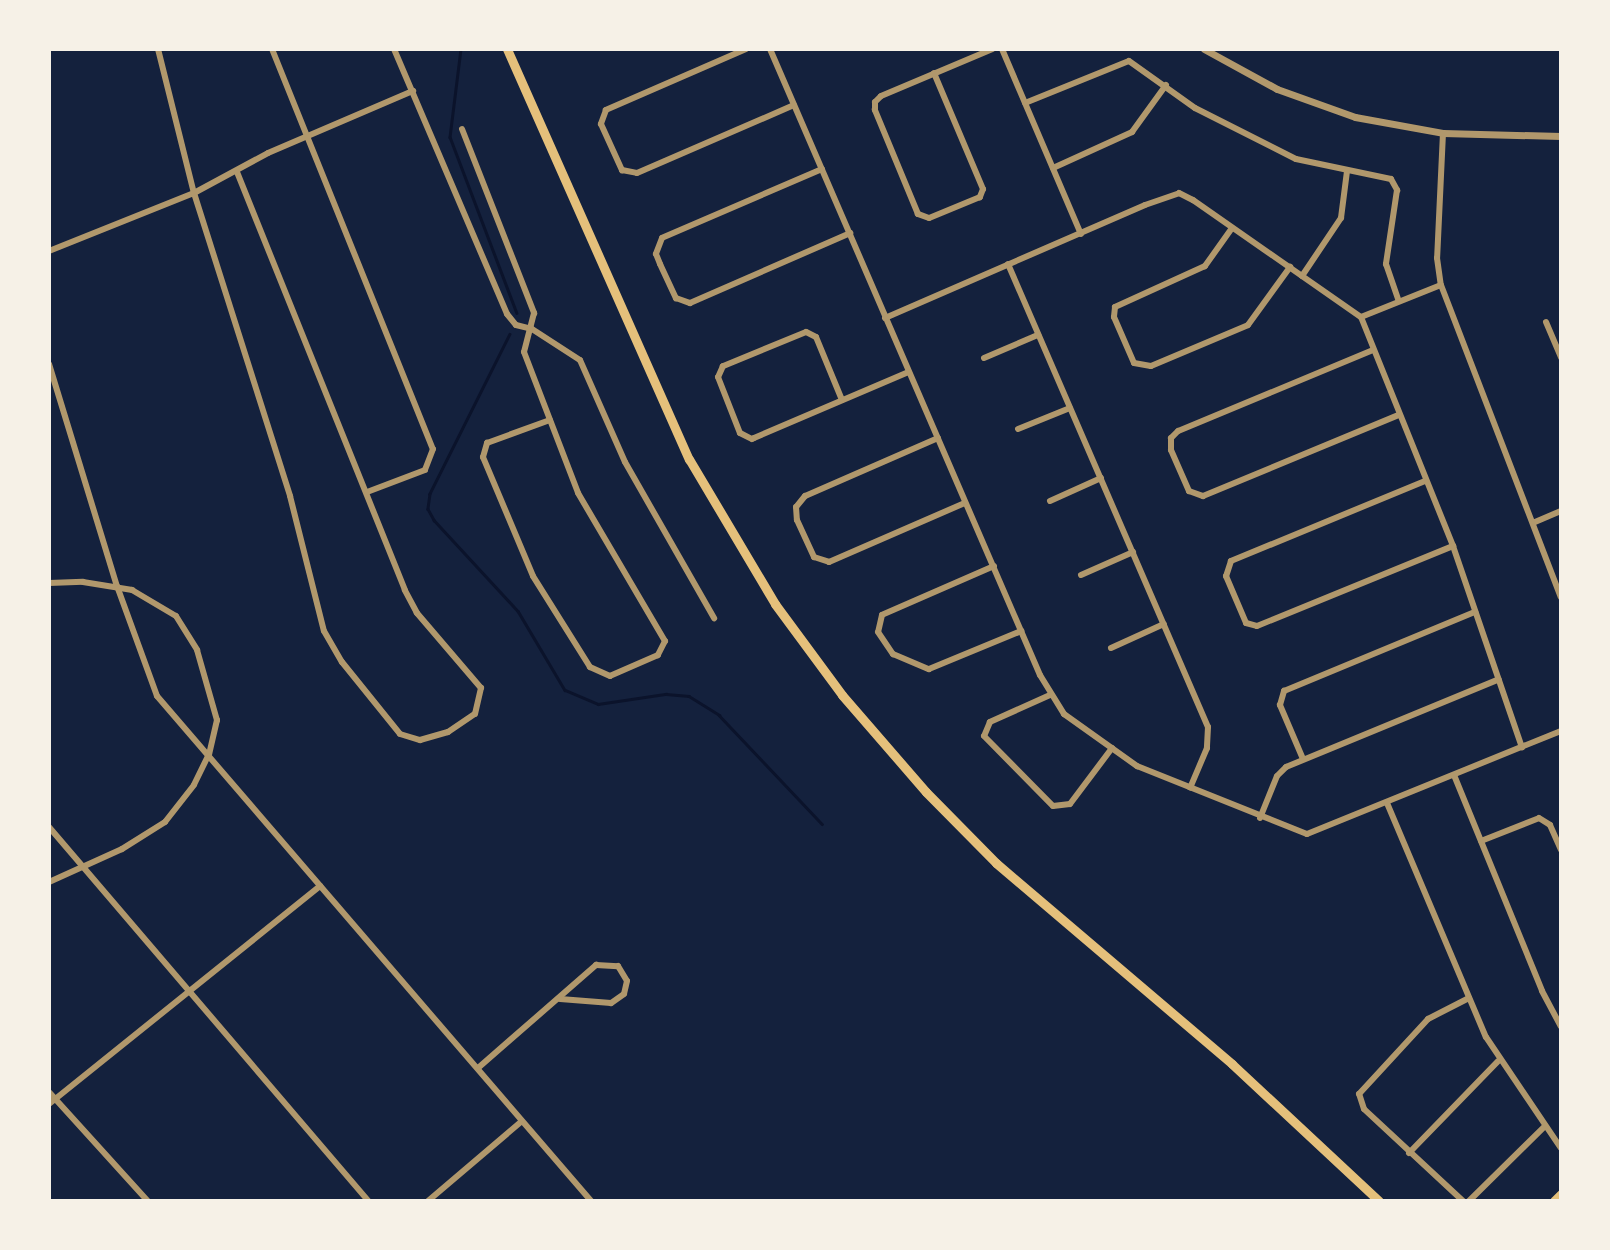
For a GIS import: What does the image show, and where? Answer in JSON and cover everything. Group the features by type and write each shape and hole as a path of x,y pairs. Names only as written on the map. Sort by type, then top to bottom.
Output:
{"main road":[{"path":"507,49 689,459 775,604 842,695 987,855 1232,1064 1379,1201"},
{"path":"1554,1201 1561,1194"}],"street":[{"path":"158,49 194,193 290,496 324,631 342,662 392,725 404,736 420,740 447,732 478,709 481,688 411,603 237,173"},
{"path":"272,49 433,449 425,470 367,492"},
{"path":"394,49 507,314 516,326 532,329 580,360 625,462 714,618"},
{"path":"746,49 606,110 601,124 622,170 637,173 794,104"},
{"path":"770,49 1021,631 1050,695 1064,714 1136,766 1260,818 1311,834 1561,731"},
{"path":"934,74 983,189 980,197 929,218 918,214 874,106 878,97 992,49"},
{"path":"1002,49 1081,234"},
{"path":"1204,49 1238,71 1305,101 1355,117 1443,133 1561,136"},
{"path":"1025,103 1123,61 1132,62 1200,111 1296,159 1388,177 1396,185 1386,264 1399,300"},
{"path":"1053,168 1132,132 1166,85"},
{"path":"49,251 194,193 307,136 413,91"},
{"path":"462,129 534,313 524,352 550,419 597,531 666,641 658,655 610,676 590,667 533,576 482,457 487,443 550,419"},
{"path":"1443,133 1437,258 1441,285 1535,522 1561,597"},
{"path":"821,169 662,238 656,254 660,264 676,298 690,303 850,233"},
{"path":"1302,276 1340,218 1347,171"},
{"path":"886,318 1007,264 1180,193 1290,267 1362,317 1453,546 1522,747"},
{"path":"1232,228 1205,266 1115,307 1114,317 1134,363 1151,366 1248,325 1290,267"},
{"path":"1007,264 1210,735 1190,788"},
{"path":"1362,317 1441,285"},
{"path":"1546,322 1561,358"},
{"path":"842,400 816,337 807,332 723,366 718,377 740,433 750,438 842,400 909,372"},
{"path":"984,358 1038,335"},
{"path":"1373,350 1178,431 1171,438 1171,450 1189,491 1203,496 1399,415"},
{"path":"49,364 117,586 156,695 591,1201"},
{"path":"1018,429 1070,408"},
{"path":"938,438 805,496 796,507 797,520 814,556 829,562 965,503"},
{"path":"1051,501 1101,478"},
{"path":"1425,481 1231,561 1226,576 1246,623 1257,626 1453,546"},
{"path":"1535,522 1561,511"},
{"path":"1081,575 1133,552"},
{"path":"994,566 883,615 878,632 893,654 929,669 1021,631"},
{"path":"49,583 117,586 161,604 176,617 193,642 216,720 209,754 187,795 156,830 84,868 49,881"},
{"path":"1303,759 1280,705 1284,691 1475,612"},
{"path":"1111,648 1164,625"},
{"path":"1260,818 1277,776 1303,759 1499,679"},
{"path":"1050,695 990,722 984,736 1053,806 1070,804 1112,748"},
{"path":"1454,775 1545,999 1561,1026"},
{"path":"1387,803 1498,1061 1561,1148"},
{"path":"1481,841 1539,818 1550,825 1561,850"},
{"path":"49,827 368,1201"},
{"path":"49,1104 320,886"},
{"path":"478,1068 597,965 618,966 627,981 624,994 611,1003 560,999"},
{"path":"1464,1201 1364,1109 1359,1091 1428,1018 1469,998"},
{"path":"1409,1153 1498,1061"},
{"path":"49,1092 148,1201"},
{"path":"428,1201 522,1121"},
{"path":"1469,1201 1545,1126"}],"waterway":[{"path":"461,49 450,137 517,313"},
{"path":"510,334 430,494 428,509 434,520 518,611 565,690 598,704 666,694 689,696 719,715 822,824"}]}
